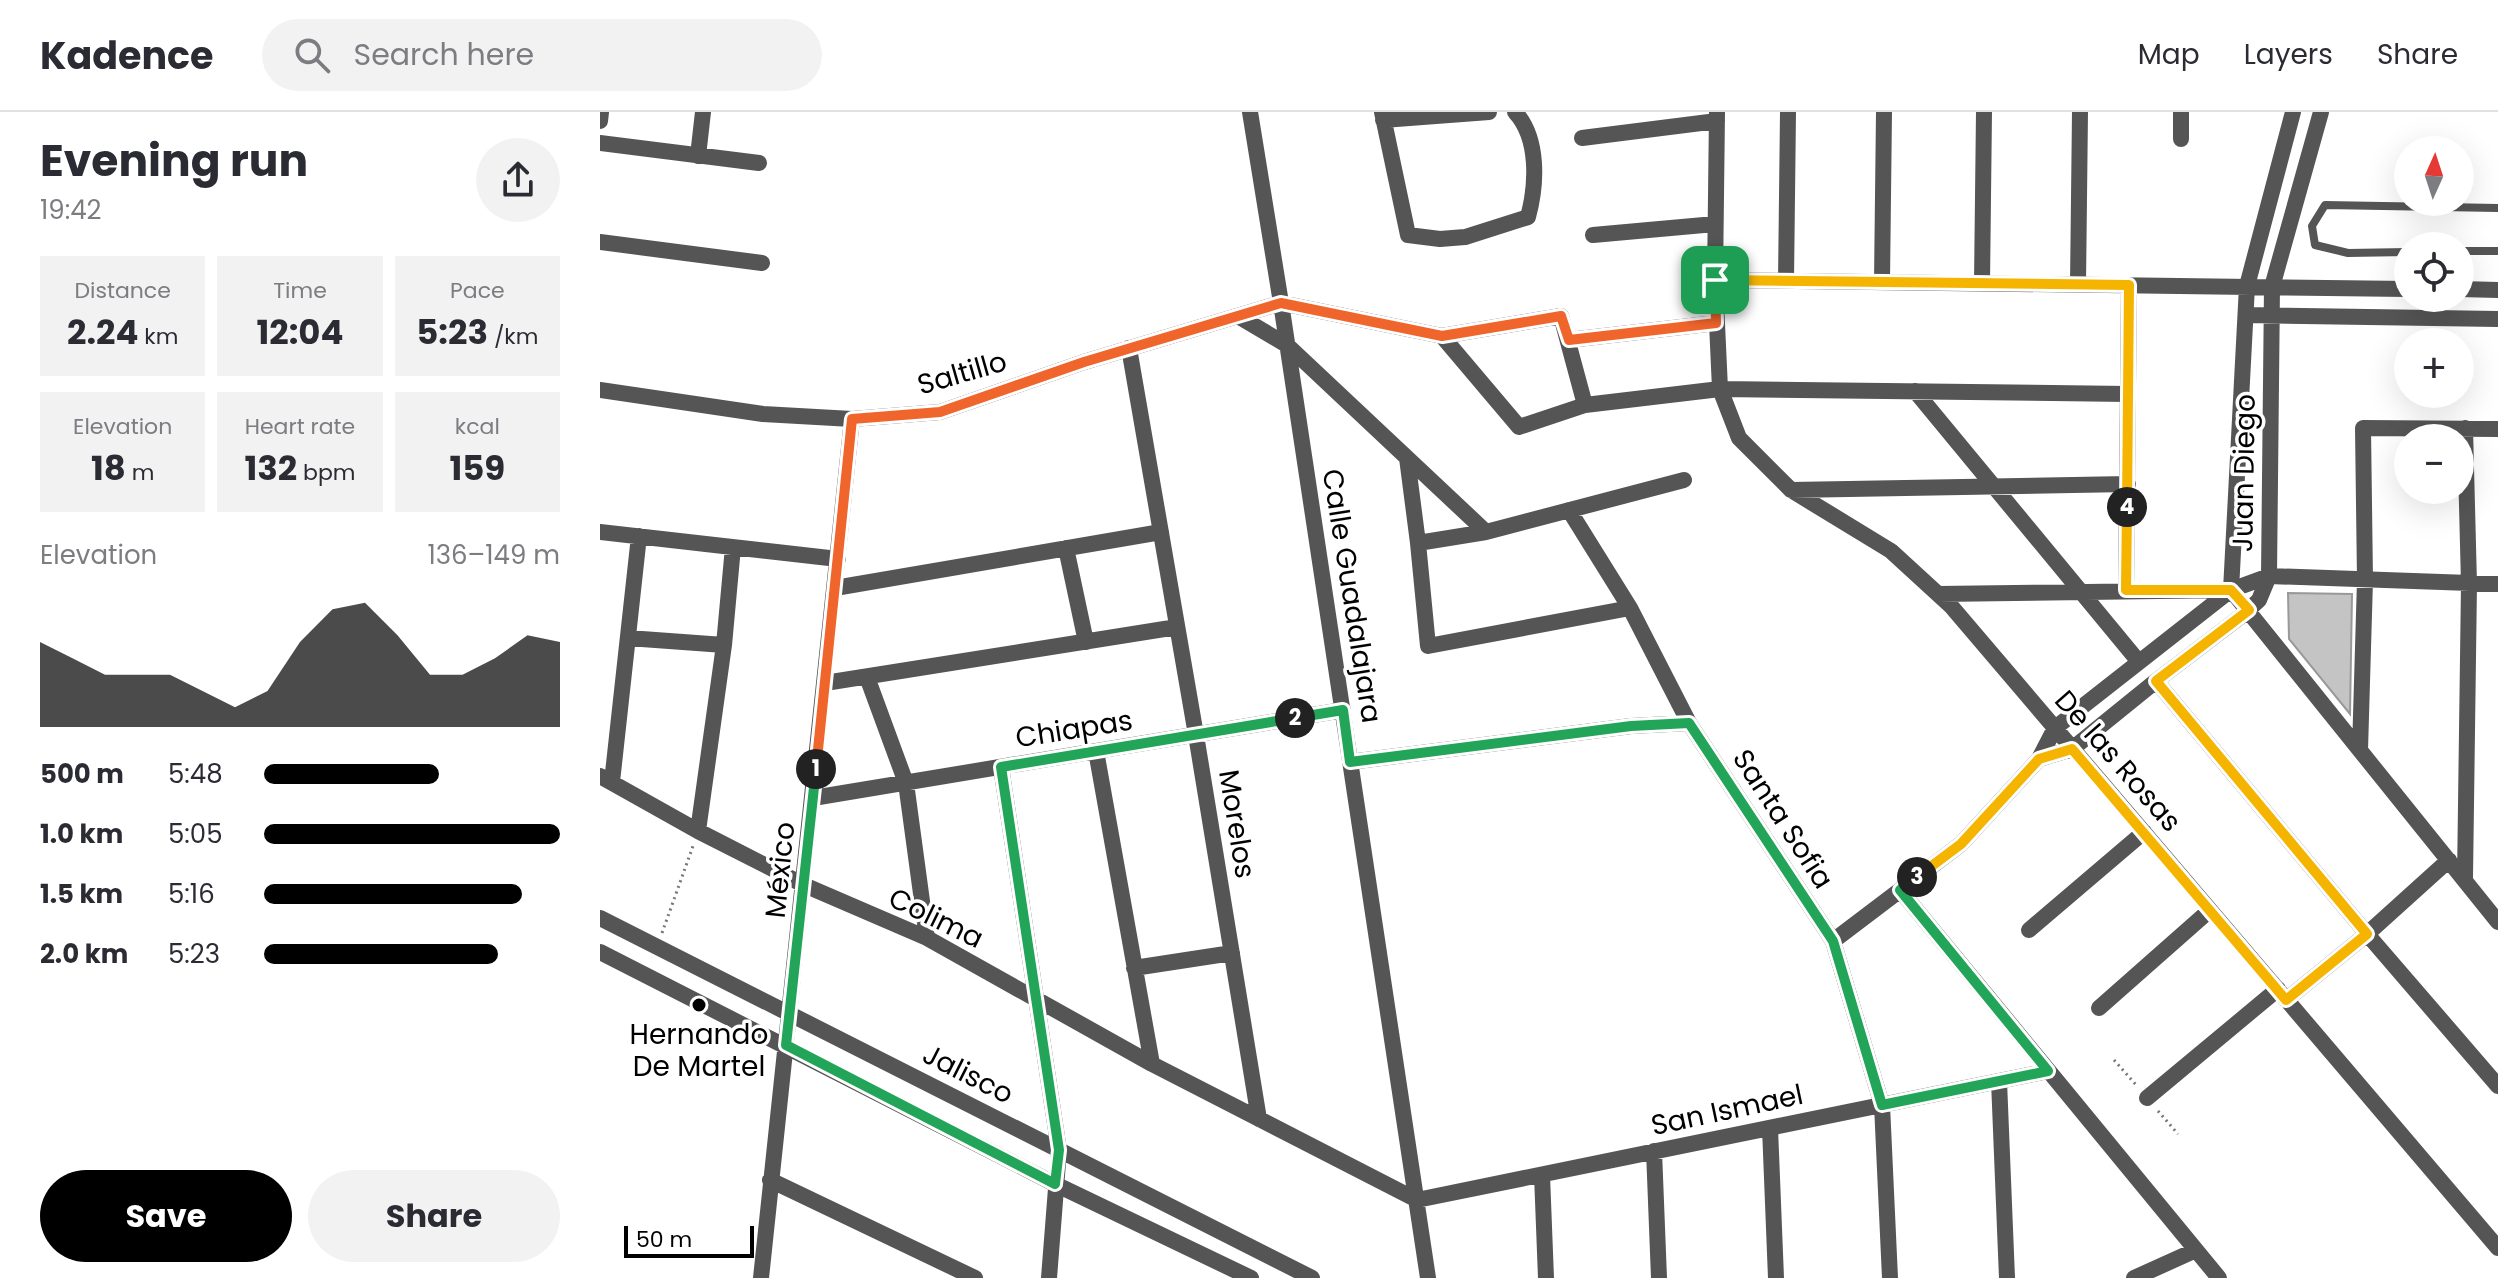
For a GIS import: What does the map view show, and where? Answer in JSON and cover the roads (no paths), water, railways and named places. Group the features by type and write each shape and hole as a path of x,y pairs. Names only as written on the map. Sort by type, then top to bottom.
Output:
{"street":[{"path":"600,121 601,112"},
{"path":"698,156 703,112"},
{"name":"Calle Guadalajara","path":"1250,112 1428,1278"},
{"path":"1489,112 1391,116 1408,235 1440,239 1465,237 1528,217 1534,196 1532,142 1525,122 1515,112"},
{"path":"1786,281 1788,112"},
{"path":"1882,282 1884,112"},
{"path":"1982,283 1984,112"},
{"path":"2078,284 2080,112"},
{"path":"2181,112 2181,139"},
{"name":"Juan Diego","path":"2231,590 2247,286 2293,112"},
{"name":"Juan Diego","path":"2072,749 2249,610 2259,600 2269,576 2272,287 2321,112"},
{"name":"De las Rosas","path":"1582,138 1717,116 1715,280 1720,389 1739,438 1791,490 1891,551 1951,606 2498,1248"},
{"path":"600,143 759,163"},
{"path":"1593,235 1715,224"},
{"path":"600,242 762,263"},
{"path":"1715,280 2394,289"},
{"path":"2126,590 2129,285"},
{"path":"2474,289 2498,290"},
{"path":"1281,303 1442,336 1561,316 1585,405"},
{"name":"Saltillo","path":"600,390 763,414 852,419 940,412 1129,348 1281,303"},
{"path":"2246,315 2498,319"},
{"path":"1238,316 1287,345 1486,532"},
{"path":"1569,340 1716,323"},
{"path":"1442,336 1519,427 1585,405 1720,389 2128,394"},
{"name":"Morelos","path":"1129,348 1259,1119"},
{"path":"1915,391 2139,662"},
{"name":"México","path":"761,1278 852,419"},
{"path":"2360,750 2365,580 2363,428 2394,428"},
{"path":"2474,428 2498,429"},
{"path":"1407,458 1428,646 1630,608"},
{"path":"1418,543 1486,532 1684,480"},
{"path":"1791,490 2128,484"},
{"path":"2465,878 2469,584 2467,504"},
{"name":"Santa Sofia","path":"1569,510 1630,608 1689,723 1833,941 1882,1105 1890,1278"},
{"path":"600,532 838,559"},
{"path":"835,588 1161,532"},
{"path":"606,779 628,638 639,536"},
{"path":"698,831 724,645 733,547"},
{"path":"1066,548 1086,642"},
{"path":"1833,941 1961,844 2039,759 2055,728 2231,590 2269,576 2498,584"},
{"path":"1938,594 2231,590 2498,922"},
{"path":"825,683 1177,627"},
{"path":"628,638 724,645"},
{"path":"867,677 906,783 927,938"},
{"path":"2156,681 2498,1086"},
{"name":"Chiapas","path":"813,798 1343,710"},
{"path":"1350,762 1631,726 1689,723"},
{"path":"2039,759 2072,749"},
{"path":"1096,751 1152,1064"},
{"path":"1001,767 1059,1150 1049,1278"},
{"name":"Colima","path":"606,779 698,831 804,885 927,938 1152,1064 1417,1200"},
{"path":"2029,930 2144,832"},
{"path":"2147,1098 2367,934 2449,860"},
{"path":"1900,890 2219,1278"},
{"path":"2099,1008 2210,910"},
{"name":"Jalisco","path":"600,918 1312,1278"},
{"path":"645,975 657,947"},
{"name":"Jalisco","path":"600,952 1055,1184 1251,1278"},
{"path":"1134,968 1232,953"},
{"name":"San Ismael","path":"1417,1200 2048,1071"},
{"path":"1999,1081 2007,1278"},
{"path":"1770,1128 1776,1278"},
{"path":"1654,1151 1659,1278"},
{"path":"1542,1175 1546,1278"},
{"path":"770,1180 975,1278"},
{"path":"2134,1278 2196,1250"}],"lane":[{"path":"2394,252 2348,253 2315,245 2312,226 2325,205 2498,208"},
{"path":"2474,251 2498,251"}],"place":[{"name":"Hernando De Martel","path":"699,1005"}]}
